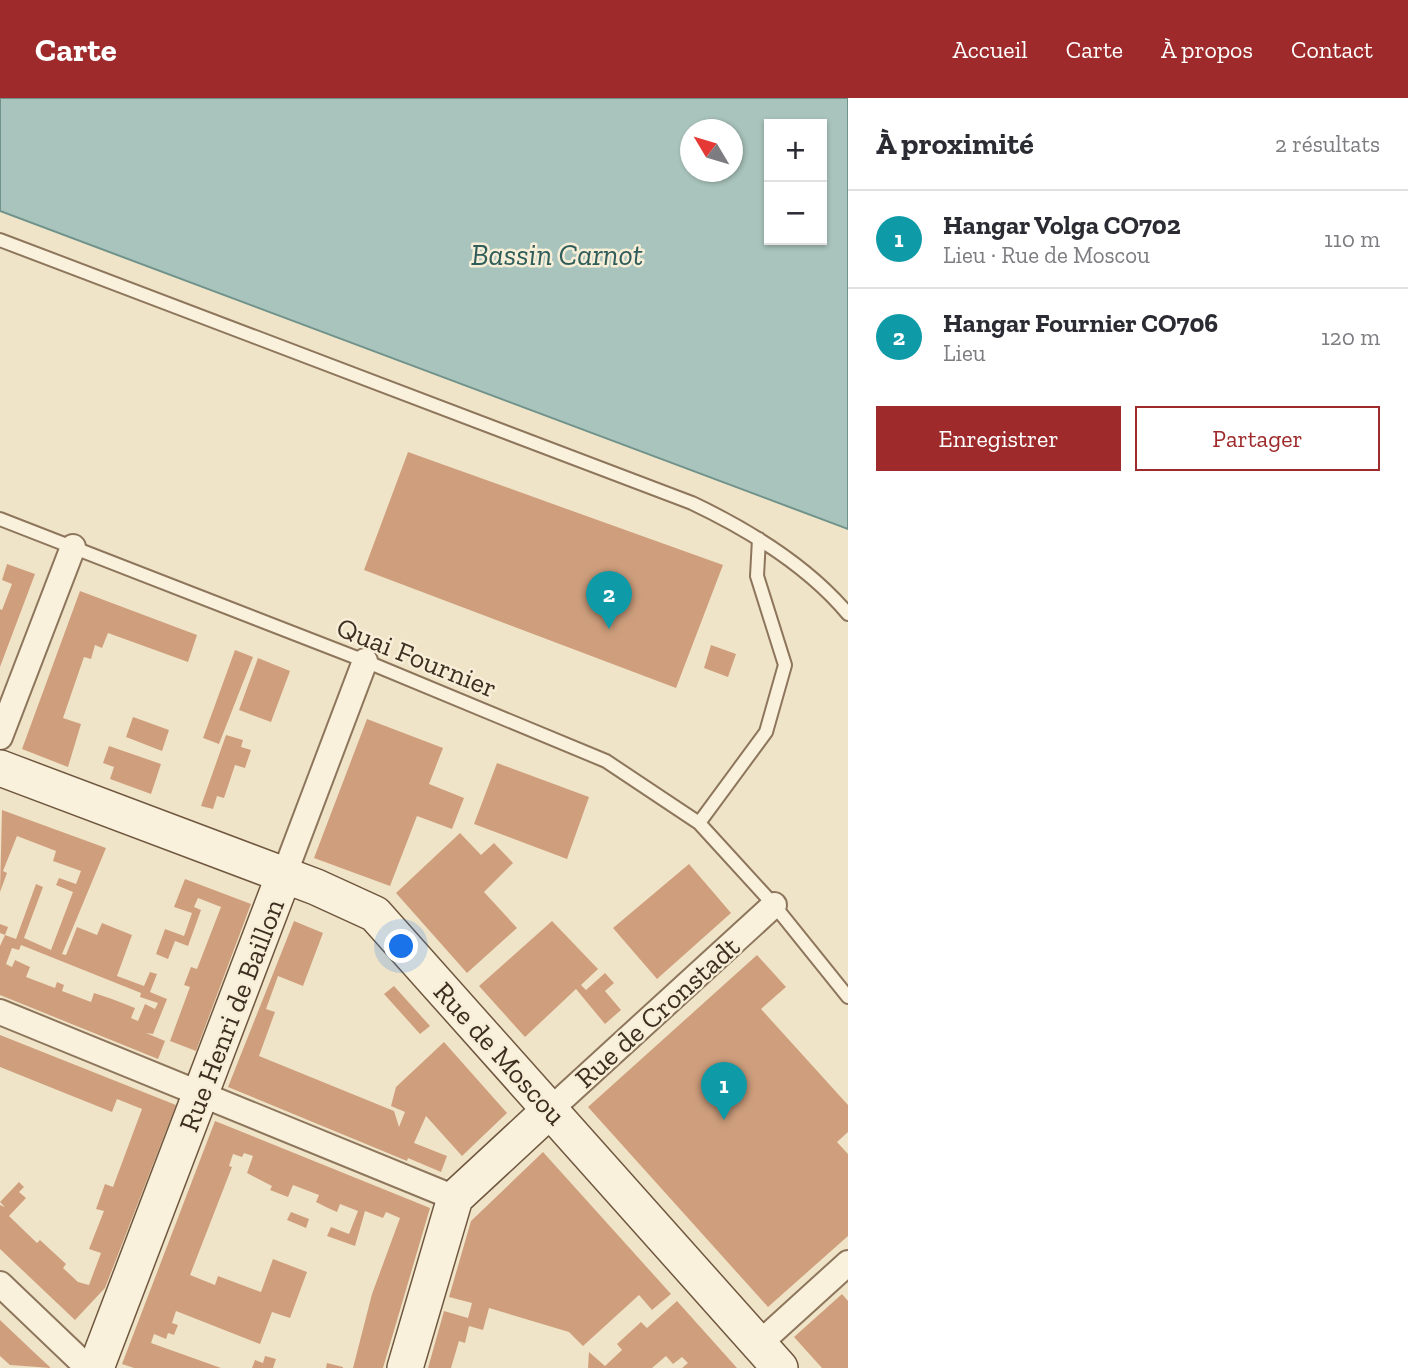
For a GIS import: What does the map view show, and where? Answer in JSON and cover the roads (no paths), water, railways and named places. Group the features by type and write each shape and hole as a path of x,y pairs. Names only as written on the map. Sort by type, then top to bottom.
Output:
{"street":[{"path":"0,737 73,547"},
{"name":"Rue Henri de Baillon","path":"96,1368 365,661"},
{"name":"Rue de Moscou","path":"0,768 284,875 375,914 770,1356"},
{"name":"Rue de Cronstadt","path":"456,1198 774,905"},
{"path":"0,1012 456,1198 405,1368"},
{"path":"770,1356 848,1263"},
{"path":"0,1284 88,1368"}],"lane":[{"path":"0,240 692,503 759,539 813,580 848,614"},
{"name":"Quai Fournier","path":"0,519 365,661 606,761 699,823 774,905 848,997"},
{"path":"699,823 766,732 785,665 757,576 759,539"}],"water":[{"name":"Bassin Carnot","path":"0,98 848,98 848,529 0,211"}],"place":[{"name":"Hangar Fournier CO706","path":"609,629"},
{"name":"Hangar Volga CO702","path":"724,1120"}]}
